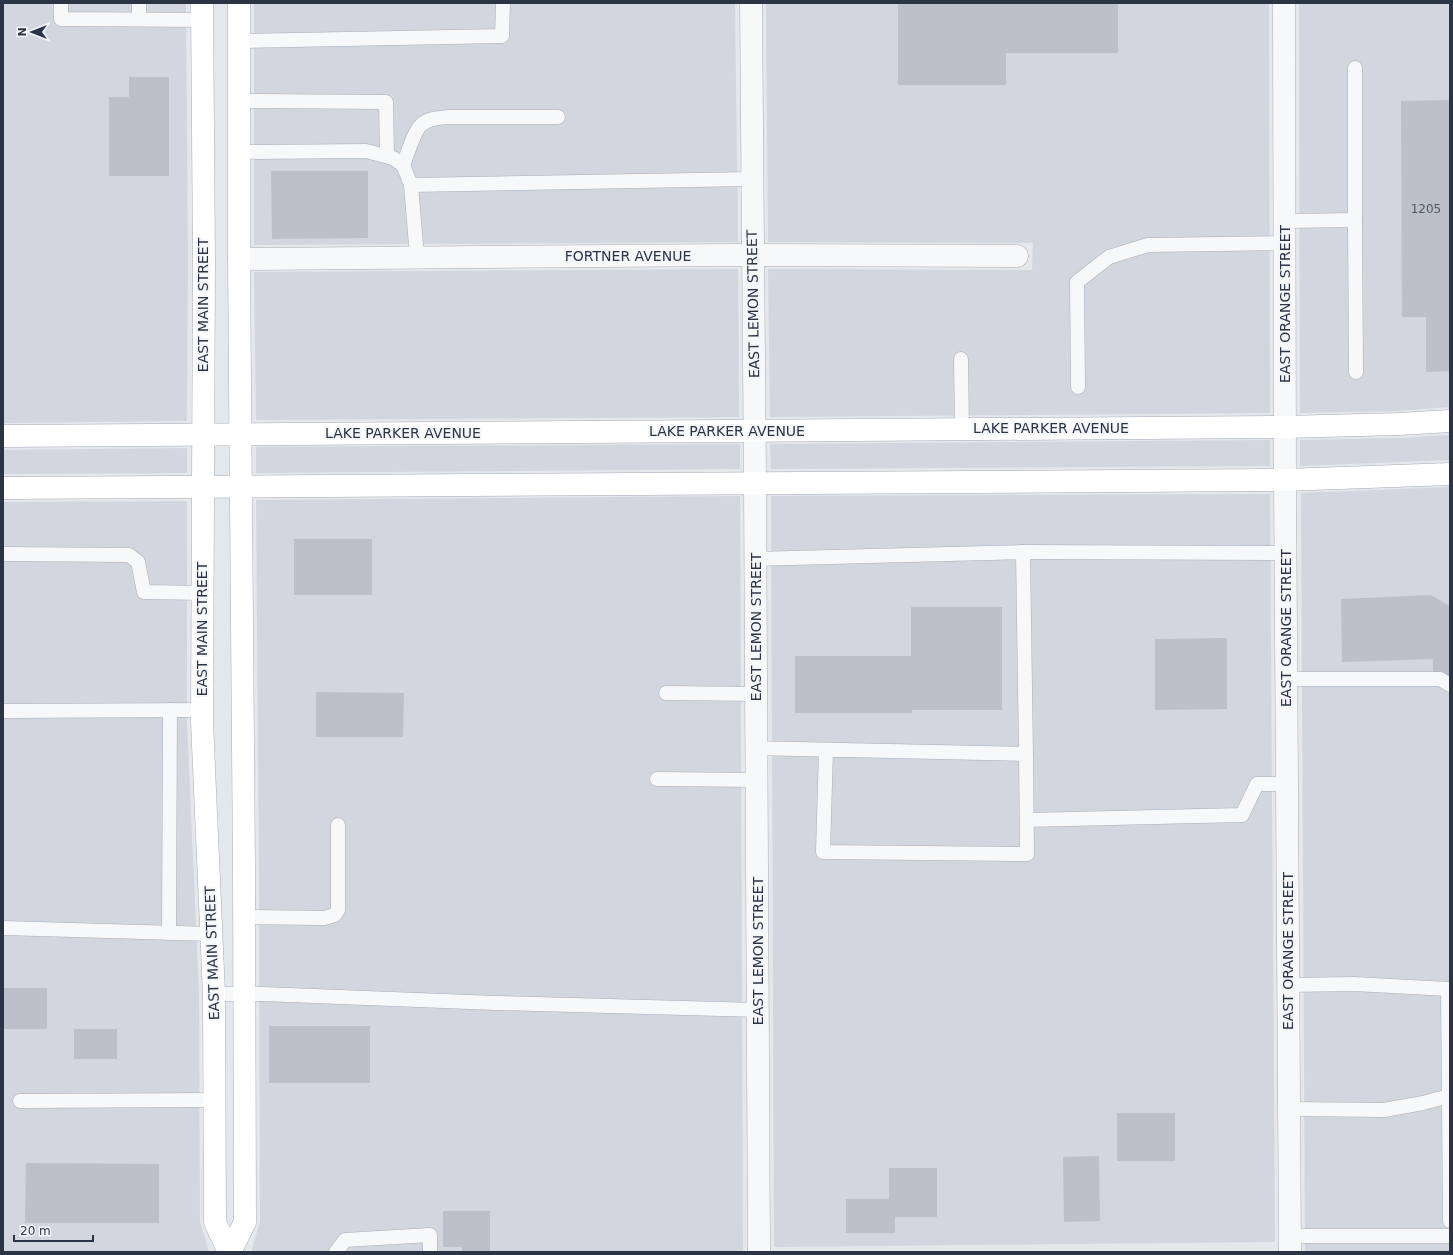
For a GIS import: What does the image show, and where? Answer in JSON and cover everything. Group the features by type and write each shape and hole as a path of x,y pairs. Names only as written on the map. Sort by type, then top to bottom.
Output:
{"main road":[{"name":"EAST MAIN STREET","path":"230,1252 245,1222 239,259 239,3"},
{"name":"EAST MAIN STREET","path":"202,12 204,251 202,710 214,994 215,1222 230,1252"},
{"name":"LAKE PARKER AVENUE","path":"3,436 1285,427 1450,421"},
{"path":"3,488 1285,480 1450,474"}],"street":[{"name":"EAST LEMON STREET","path":"751,3 756,483 758,1252"},
{"name":"EAST ORANGE STREET","path":"1284,3 1285,480 1290,1244"},
{"name":"FORTNER AVENUE","path":"239,259 417,257 1017,256"}],"lane":[{"path":"61,3 61,18 138,19 202,12"},
{"path":"138,19 139,3"},
{"path":"239,41 502,36 502,3"},
{"path":"1355,68 1356,372"},
{"path":"239,101 386,102 387,156"},
{"path":"403,165 412,140 420,125 431,119 448,117 558,117"},
{"path":"239,152 366,151 393,158 403,165 411,185 417,257"},
{"path":"411,185 752,179"},
{"path":"1285,221 1355,220"},
{"path":"1078,388 1077,282 1109,257 1148,245 1285,244"},
{"path":"961,359 962,429"},
{"path":"826,750 823,852 1027,854 1022,552"},
{"path":"756,559 1022,552 1286,553"},
{"path":"3,554 129,555 138,562 144,592 202,593"},
{"path":"1286,679 1440,679 1450,685"},
{"path":"666,693 756,694"},
{"path":"169,933 170,710"},
{"path":"3,711 202,710"},
{"path":"756,748 1026,754"},
{"path":"657,779 757,780"},
{"path":"1027,820 1242,815 1257,784 1287,784"},
{"path":"244,917 324,918 335,915 338,910 338,824"},
{"path":"3,928 212,934"},
{"path":"1289,985 1354,984 1448,989 1450,1221"},
{"path":"214,994 758,1010"},
{"path":"1290,1109 1384,1110 1423,1103 1449,1096"},
{"path":"20,1101 214,1100"},
{"path":"336,1252 345,1240 430,1235 430,1252"},
{"path":"1290,1244 1450,1236"}],"shaded area":[{"path":"3,3 186,3 188,259 187,421 3,423"},
{"path":"254,3 735,3 738,242 254,245"},
{"path":"766,3 1269,3 1270,413 770,417 768,269 1032,270 1033,243 768,242"},
{"path":"1299,3 1450,3 1450,407 1398,411 1300,413"},
{"path":"738,269 739,417 256,420 254,272"},
{"path":"1450,435 1450,460 1300,466 1300,440 1399,438"},
{"path":"1270,440 1270,466 771,469 770,444"},
{"path":"740,444 740,469 256,473 256,447"},
{"path":"187,448 187,473 3,474 3,450"},
{"path":"1450,487 1450,1252 1305,1252 1301,493"},
{"path":"1270,494 1275,1242 774,1247 771,496"},
{"path":"740,496 743,1252 251,1252 260,1222 256,500"},
{"path":"187,501 187,722 199,994 200,1222 209,1252 3,1252 3,502"}],"building":[{"path":"898,3 1118,3 1118,53 1006,53 1006,85 898,85"},
{"path":"129,77 169,77 169,176 109,176 109,97 129,97"},
{"path":"1450,100 1450,371 1426,372 1426,317 1402,317 1401,101"},
{"path":"271,171 368,171 368,238 272,239"},
{"path":"294,539 372,539 372,595 294,595"},
{"path":"1431,595 1450,606 1450,677 1433,677 1433,659 1342,662 1341,599"},
{"path":"911,607 1002,607 1002,710 912,710 912,713 795,713 795,656 911,656"},
{"path":"1227,638 1227,709 1155,710 1155,639"},
{"path":"316,692 404,693 403,737 316,737"},
{"path":"3,988 47,988 47,1029 3,1029"},
{"path":"269,1026 370,1026 370,1083 269,1083"},
{"path":"74,1029 117,1029 117,1059 74,1059"},
{"path":"1117,1113 1175,1113 1175,1161 1117,1161"},
{"path":"1099,1156 1100,1221 1064,1222 1063,1157"},
{"path":"26,1163 159,1164 159,1223 25,1223"},
{"path":"889,1168 937,1168 937,1217 895,1217 895,1233 846,1233 846,1199 889,1199"},
{"path":"443,1211 490,1211 490,1252 462,1252 462,1247 443,1247"}]}
